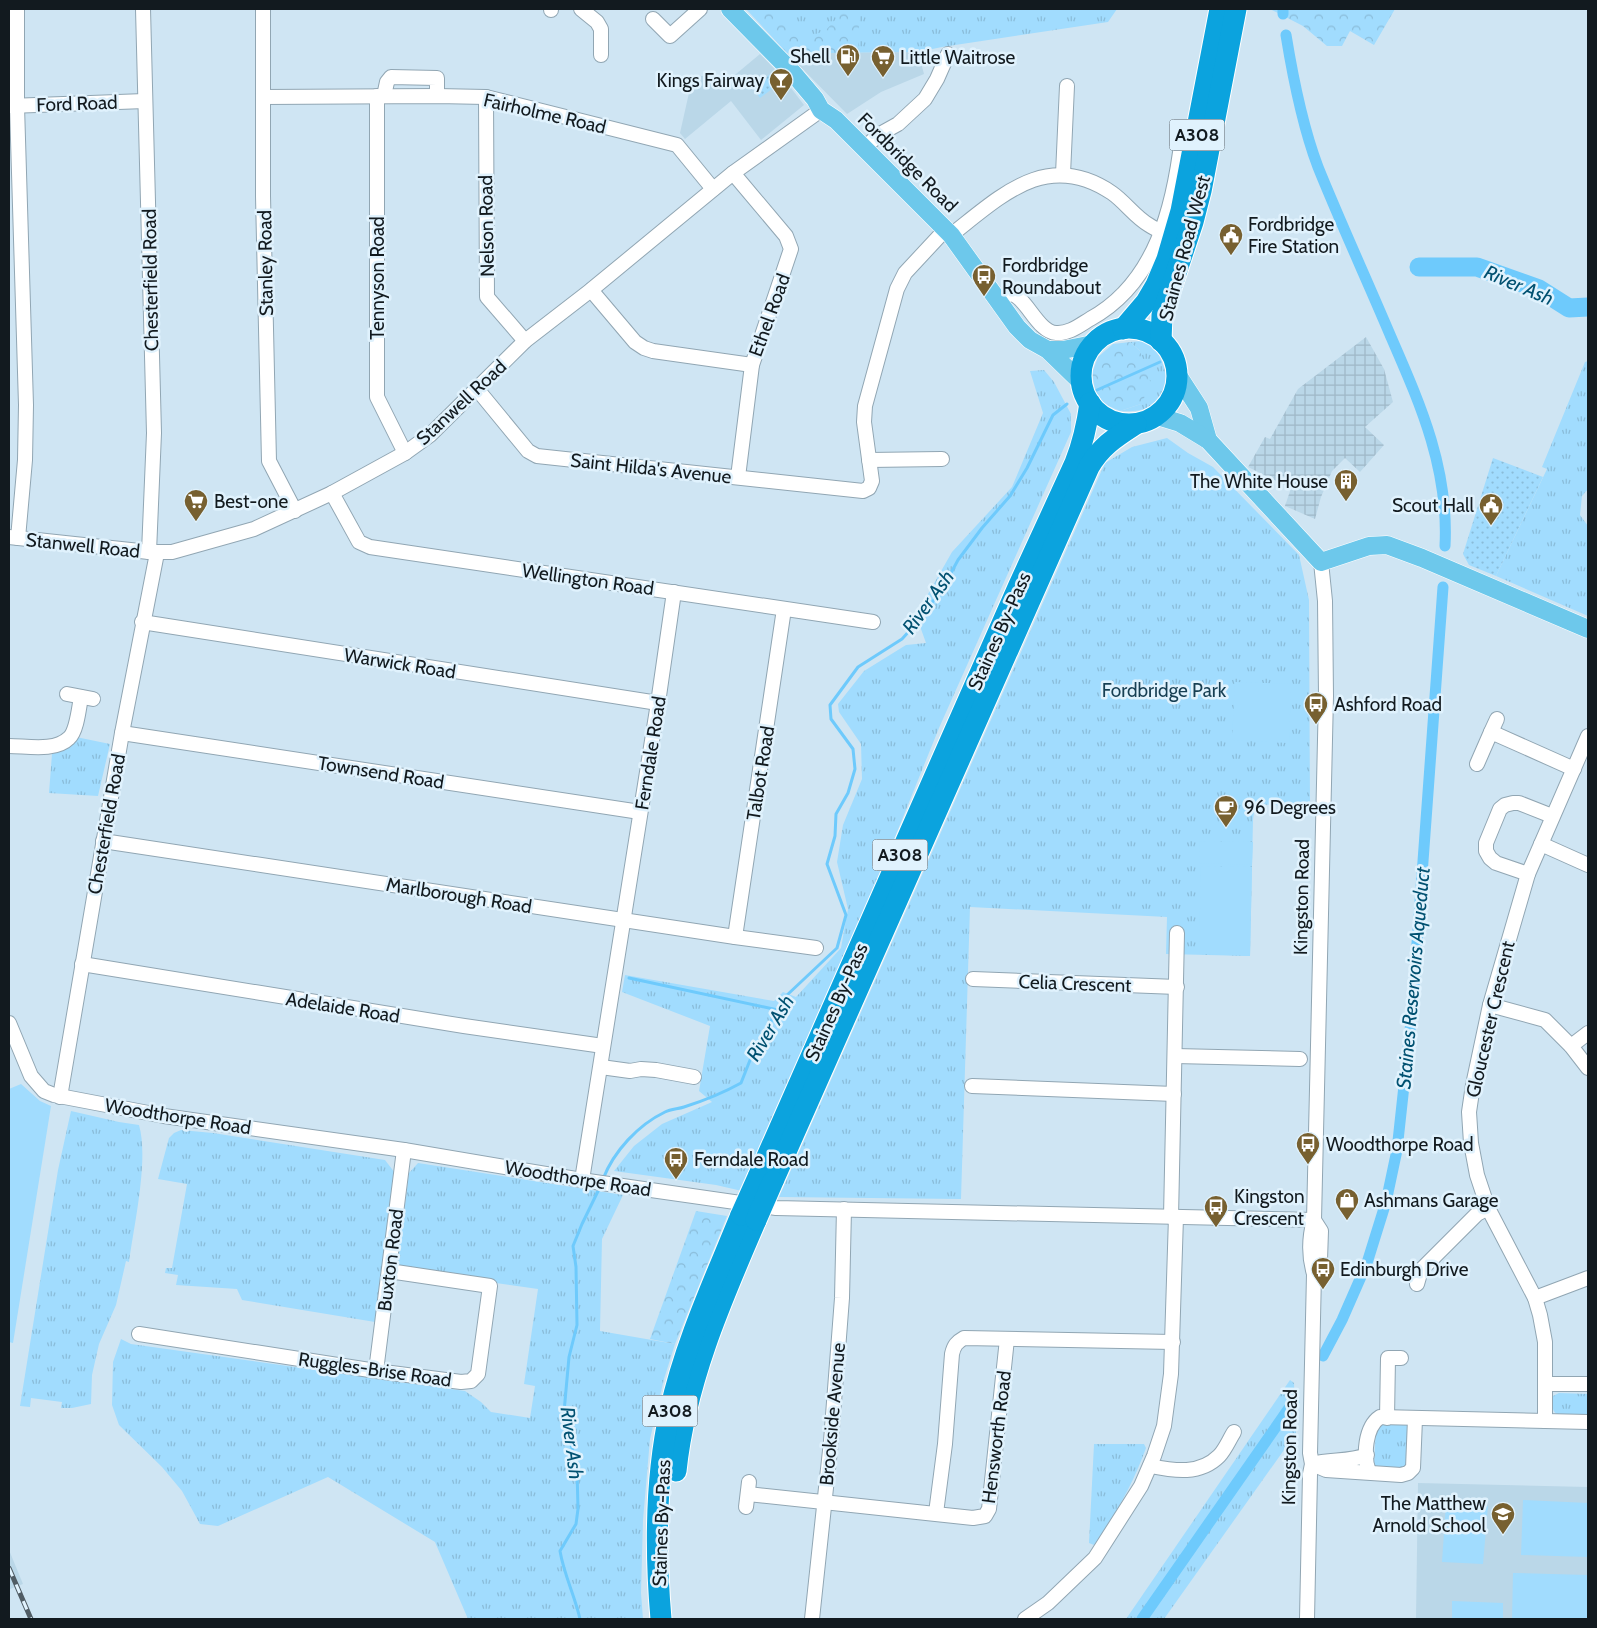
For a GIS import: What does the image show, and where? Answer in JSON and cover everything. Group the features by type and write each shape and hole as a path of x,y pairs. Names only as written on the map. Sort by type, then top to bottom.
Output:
{"highway":[{"name":"Staines Road West","path":"1123,329 1146,302 1156,286 1167,259 1181,211 1220,9"},
{"name":"Staines Road West","path":"1162,341 1162,315 1193,222 1201,191 1236,9"},
{"path":"1134,328 1145,331 1162,341 1174,358 1178,374 1174,393 1169,404 1157,416 1136,424 1121,424 1110,420 1095,410 1085,394 1082,383 1082,366 1086,354 1093,344 1107,334 1123,329 1134,328"},
{"name":"Staines By-Pass","path":"662,1619 657,1553 658,1501 670,1411 685,1355 749,1218 1019,585 1075,463 1087,428 1090,403"},
{"name":"Staines By-Pass","path":"765,1179 1089,467 1105,446 1116,436 1136,424"},
{"name":"Staines By-Pass","path":"675,1619 670,1535 675,1477 683,1423 698,1367 749,1218"}],"main road":[{"name":"Fordbridge Road","path":"730,9 793,73 815,99 821,110 836,120 948,232 1017,327 1030,340 1048,350 1082,383"},
{"path":"1048,350 1063,350 1093,344"},
{"path":"1178,374 1198,408 1208,440"},
{"path":"1157,416 1180,423 1208,440 1322,562 1369,546 1387,545 1422,558 1588,629"}],"street":[{"path":"13,537 25,460 26,405 13,106 16,9"},
{"name":"Chesterfield Road","path":"60,1097 153,552 154,433 144,9"},
{"name":"Stanley Road","path":"263,9 263,196 269,461 295,511"},
{"path":"581,9 597,22 601,29 601,55"},
{"path":"653,19 673,39 700,9"},
{"path":"864,148 880,134 898,124 925,99 937,79 943,58"},
{"path":"1063,174 1067,86"},
{"name":"Tennyson Road","path":"381,96 377,397 405,452"},
{"name":"Fairholme Road","path":"263,97 486,97 677,145 713,189"},
{"name":"Nelson Road","path":"486,97 487,297 524,342"},
{"name":"Ford Road","path":"13,106 146,101"},
{"name":"Stanwell Road","path":"13,537 153,552 172,552 254,529 332,493 430,436 524,342 591,290 733,173 821,110"},
{"path":"999,301 1007,295 1014,294 1020,298 1044,328 1054,333 1066,333 1108,308 1140,273 1163,232 1176,181 1182,137"},
{"name":"Ethel Road","path":"733,173 786,236 791,249 752,365 738,477"},
{"path":"942,459 869,460 864,422 865,406 898,289 905,273 948,232 1002,195 1030,180 1063,174 1087,180 1112,193 1148,225 1163,232"},
{"path":"591,290 635,342 644,348 653,351 752,365"},
{"name":"Saint Hilda's Avenue","path":"477,389 528,451 537,456 855,491 863,491 869,488 872,480 869,460"},
{"name":"Wellington Road","path":"332,493 359,542 370,547 873,622"},
{"name":"Kingston Road","path":"1306,1619 1310,1474 1312,1464 1310,1453 1314,1274 1311,1255 1311,1231 1314,1220 1326,696 1325,601 1322,562"},
{"name":"Ferndale Road","path":"595,1182 603,1046 674,592"},
{"name":"Talbot Road","path":"735,937 784,609"},
{"name":"Warwick Road","path":"142,622 658,703"},
{"path":"9,746 47,747 60,743 70,737 87,698 67,694"},
{"path":"1477,764 1497,719"},
{"path":"1491,732 1574,769"},
{"name":"Townsend Road","path":"122,733 640,812"},
{"name":"Gloucester Crescent","path":"1545,1421 1545,1342 1536,1298 1488,1208 1477,1175 1471,1143 1470,1112 1473,1086 1490,1005 1528,874 1588,736"},
{"path":"1528,874 1496,863 1486,851 1486,842 1500,809 1513,803 1519,803 1552,816"},
{"name":"Marlborough Road","path":"103,842 816,948"},
{"path":"1541,844 1588,865"},
{"path":"1025,1619 1048,1603 1095,1558 1141,1486 1164,1426 1173,1342 1177,933"},
{"name":"Adelaide Road","path":"82,964 436,1022 603,1046"},
{"name":"Celia Crescent","path":"973,979 1176,987"},
{"path":"1490,1005 1545,1020 1571,1046 1588,1068"},
{"name":"Woodthorpe Road","path":"9,1023 36,1084 44,1091 60,1097 164,1116 404,1150 595,1182 776,1208 1314,1220"},
{"path":"1571,1046 1588,1032"},
{"path":"1175,1056 1300,1059"},
{"path":"601,1066 630,1071 642,1069 656,1070 694,1077"},
{"path":"972,1086 1174,1094"},
{"name":"Buxton Road","path":"376,1371 404,1150"},
{"path":"1417,1284 1421,1270 1477,1214 1488,1208"},
{"name":"Brookside Avenue","path":"812,1619 825,1502 842,1298 844,1209"},
{"name":"Ruggles-Brise Road","path":"140,1334 376,1371 462,1382 471,1381 478,1374 490,1286 389,1270"},
{"path":"1536,1298 1588,1278"},
{"path":"936,1513 954,1346 964,1338 1173,1342"},
{"name":"Hensworth Road","path":"748,1494 980,1518 985,1516 989,1509 1007,1339"},
{"path":"1387,1418 1388,1358 1401,1358"},
{"path":"1546,1384 1588,1384"},
{"path":"1369,1472 1366,1466 1368,1437 1374,1421 1380,1417 1588,1422"},
{"path":"1312,1464 1326,1470 1401,1475 1408,1473 1413,1468 1415,1419"},
{"path":"1150,1466 1184,1470 1198,1469 1221,1455 1234,1432"},
{"path":"1312,1464 1328,1460 1353,1460 1366,1455"}],"shaded area":[{"path":"918,52 924,74 881,92 847,114 787,53"},
{"path":"760,54 784,79 804,105 761,140 731,101 685,139 680,133 693,75 730,79"},
{"path":"1366,337 1384,369 1393,402 1365,427 1384,445 1360,472 1345,458 1332,471 1321,497 1315,519 1285,506 1291,488 1248,467 1265,437 1270,439 1298,389"},
{"name":"The Matthew Arnold School","path":"1418,1483 1588,1487 1588,1619 1416,1619"},
{"path":"9,1550 23,1584 10,1589 9,1586"}],"green space":[{"path":"746,9 1117,9 1108,22 918,52 787,53"},
{"path":"754,9 784,9 785,15 794,27 814,35 826,30 838,17 838,9 861,9 858,36 859,53 787,53 751,13"},
{"path":"1270,9 1395,9 1374,45 1350,31 1342,46 1327,46 1303,26"},
{"path":"775,70 784,80 760,98 753,88"},
{"path":"1142,341 1154,345 1164,366 1166,384 1160,397 1151,406 1134,411 1120,411 1141,404 1140,351 1130,342"},
{"path":"1130,342 1140,351 1151,384 1141,404 1120,411 1097,401 1092,373 1098,357 1113,344"},
{"path":"1588,361 1588,489 1582,496 1580,515 1588,526 1588,616 1496,576 1547,469 1542,467 1585,362"},
{"path":"1044,370 1054,382 1071,414 1071,432 939,728 849,951 742,1191 716,1185 614,1171 634,1146 662,1124 712,1102 699,1091 710,1026 622,992 625,975 774,1001 783,992 796,997 841,948 848,909 837,862 843,825 862,779 861,744 839,712 838,704 864,671 906,645 926,643 916,615 952,552 1012,487 1043,413 1030,371"},
{"name":"Fordbridge Park","path":"1167,438 1213,467 1299,555 1309,600 1310,807 1255,804 1250,956 1166,954 1167,917 970,907 961,1199 779,1197 1105,463 1132,447"},
{"path":"1493,458 1543,477 1496,576 1469,565 1463,554"},
{"path":"1235,682 1291,684 1289,743 1232,740"},
{"path":"76,737 110,744 98,796 49,793 52,754 62,750"},
{"path":"1200,841 1253,842 1252,865 1199,863"},
{"path":"1201,866 1252,867 1250,956 1199,954"},
{"path":"21,1084 40,1101 51,1106 13,1343 9,1342 9,1089"},
{"path":"71,1111 139,1125 142,1139 142,1174 129,1262 126,1261 116,1305 99,1344 92,1375 91,1404 61,1408 62,1402 31,1398 30,1407 20,1406 58,1170"},
{"path":"181,1130 213,1133 385,1160 395,1173 375,1322 242,1300 237,1289 176,1285 178,1275 165,1273 166,1268 172,1268 187,1184 158,1179 169,1138"},
{"path":"418,1163 623,1195 602,1239 600,1331 675,1344 664,1379 650,1439 643,1520 641,1593 643,1619 468,1619 435,1542 328,1477 218,1526 200,1524 182,1491 162,1467 119,1425 112,1405 113,1362 121,1339 131,1344 465,1391 491,1412 530,1418 535,1386 524,1384 538,1289 397,1269 409,1173"},
{"path":"696,1211 727,1216 675,1344 650,1339"},
{"path":"1290,1380 1294,1383 1296,1433 1164,1619 1126,1619"},
{"path":"1559,1393 1588,1394 1588,1416 1568,1417 1558,1415 1553,1409 1553,1396"},
{"path":"1380,1423 1406,1423 1410,1429 1408,1469 1378,1469 1374,1465 1376,1427"},
{"path":"1094,1444 1144,1444 1146,1448 1123,1498 1110,1522 1094,1545 1089,1543"},
{"path":"1523,1500 1588,1503 1588,1557 1521,1555"},
{"path":"1446,1503 1488,1506 1483,1564 1442,1562"},
{"path":"1513,1573 1588,1575 1588,1619 1512,1619"},
{"path":"1452,1601 1503,1603 1503,1619 1452,1619"}],"waterway":[{"name":"Staines Reservoirs Aqueduct","path":"1283,9 1283,14"},
{"name":"Staines Reservoirs Aqueduct","path":"1286,35 1307,135 1318,167 1413,388 1431,438 1438,464 1442,491 1445,518 1445,546"},
{"name":"River Ash","path":"1419,267 1477,267 1539,289 1569,308 1588,307"},
{"name":"River Ash","path":"1097,390 1160,362"},
{"name":"River Ash","path":"603,1179 620,1149 636,1132 655,1117 667,1111 706,1099 741,1083 754,1050 786,996 837,948 846,915 827,864 835,836 836,814 848,793 855,769 853,749 831,719 830,705 858,667 902,639 922,617 945,584 958,560 982,528 1010,496 1027,468 1053,415 1067,404"},
{"name":"Staines Reservoirs Aqueduct","path":"1323,1356 1342,1320 1367,1263 1386,1202 1397,1150 1412,1012 1443,587"},
{"path":"629,978 778,1010"},
{"name":"River Ash","path":"580,1619 560,1551 576,1524 578,1509 577,1469 564,1412 569,1357 577,1325 576,1267 573,1246 600,1187"},
{"name":"Staines Reservoirs Aqueduct","path":"1142,1619 1294,1401"}],"railway":[{"path":"9,1568 31,1619"}],"place":[{"name":"Shell","path":"848,77"},
{"name":"Little Waitrose","path":"883,78"},
{"name":"Kings Fairway","path":"781,101"},
{"name":"Fordbridge Fire Station","path":"1231,256"},
{"name":"Fordbridge Roundabout","path":"984,297"},
{"name":"The White House","path":"1346,502"},
{"name":"Best-one","path":"196,522"},
{"name":"Scout Hall","path":"1491,526"},
{"name":"Ashford Road","path":"1316,725"},
{"name":"96 Degrees","path":"1226,828"},
{"name":"Woodthorpe Road","path":"1308,1165"},
{"name":"Ferndale Road","path":"676,1180"},
{"name":"Ashmans Garage","path":"1347,1221"},
{"name":"Kingston Crescent","path":"1216,1228"},
{"name":"Edinburgh Drive","path":"1323,1290"},
{"name":"The Matthew Arnold School","path":"1503,1535"}]}
